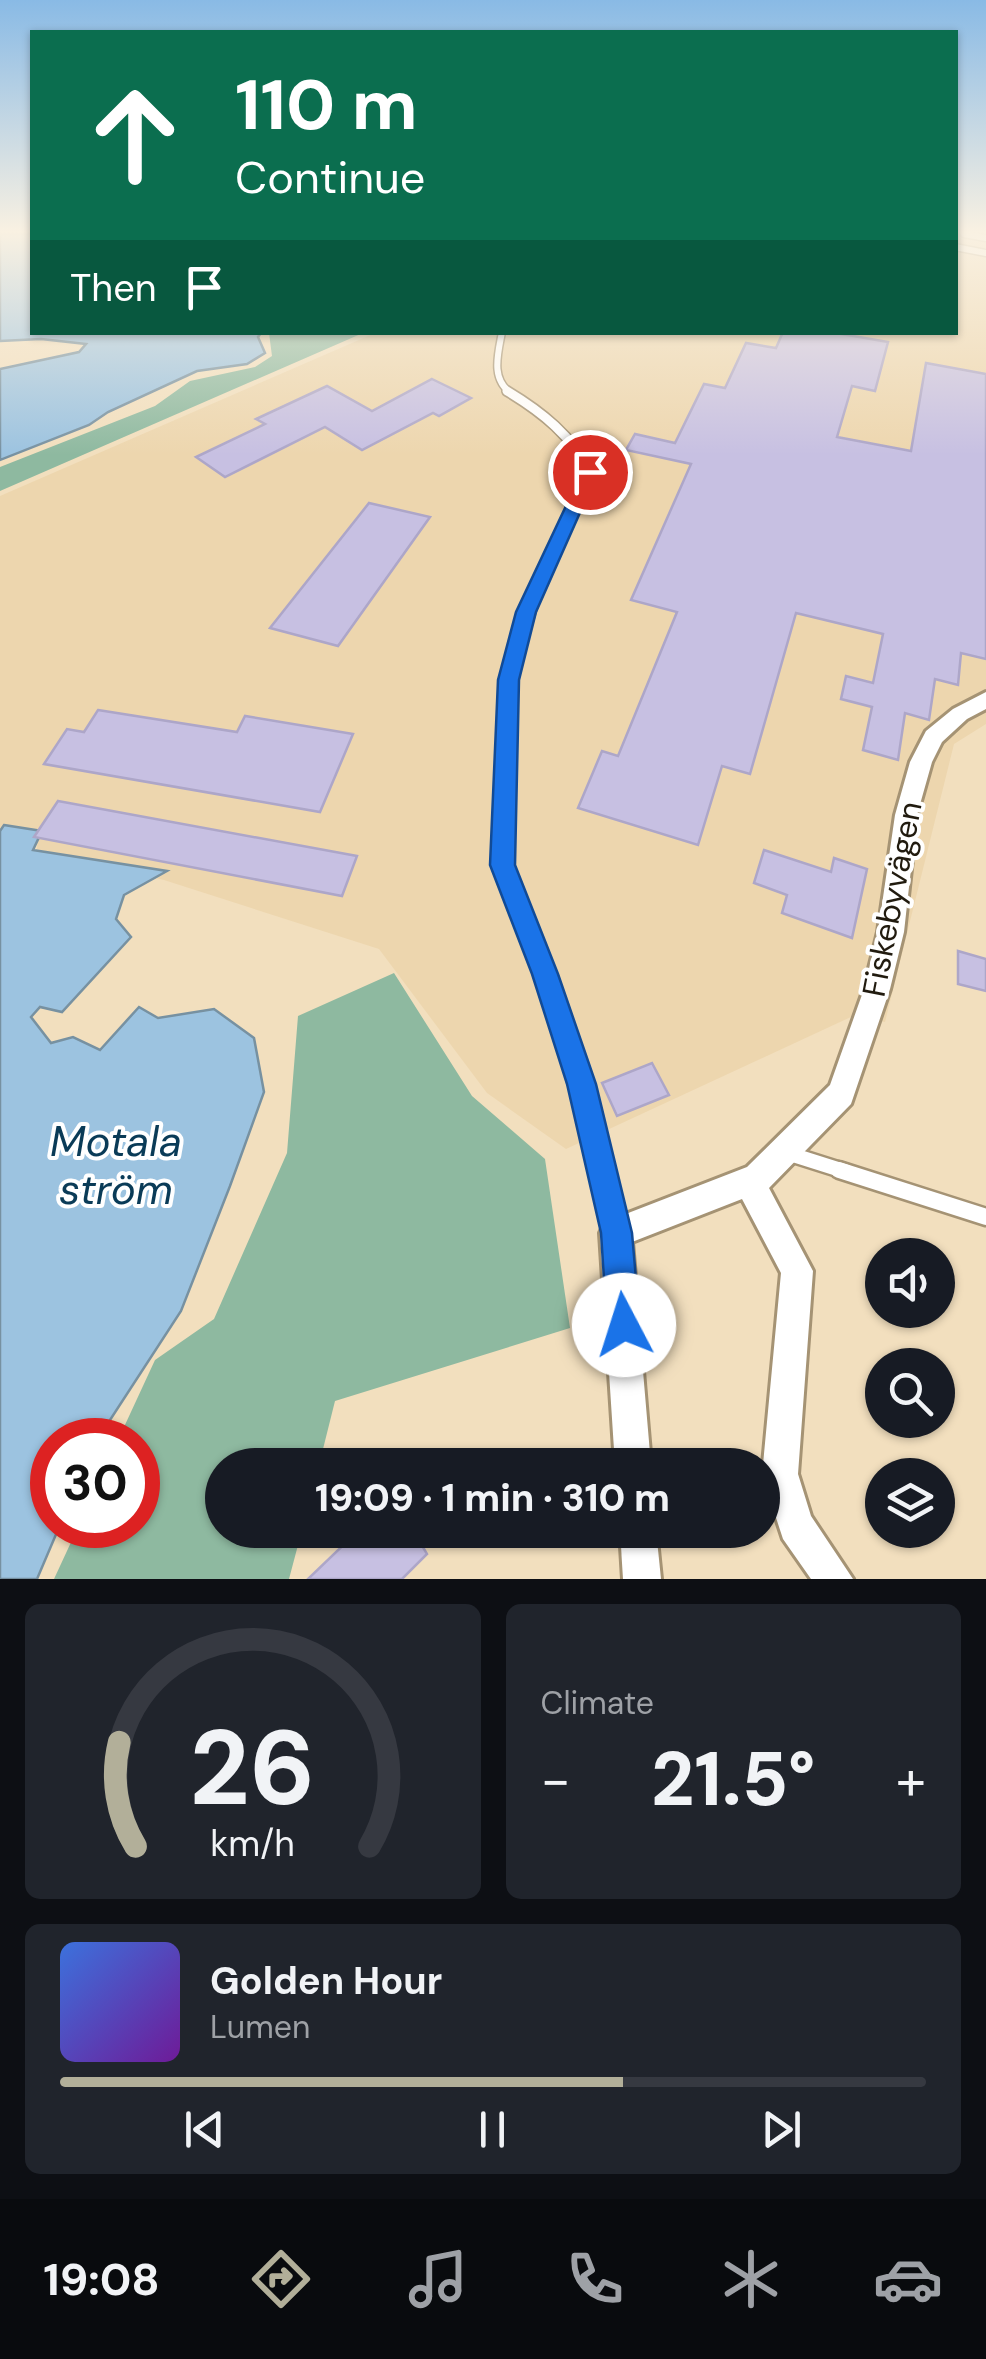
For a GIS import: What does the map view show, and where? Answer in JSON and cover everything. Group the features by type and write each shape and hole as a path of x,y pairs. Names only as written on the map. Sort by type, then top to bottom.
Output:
{"street":[{"name":"Fiskebyvägen","path":"616,1233 750,1182 841,1094 877,989 891,932 906,815 921,762 934,737 960,714 986,700"},
{"path":"750,1182 797,1272 780,1474 796,1526 834,1579"},
{"path":"616,1233 632,1448"},
{"path":"639,1548 642,1579"}],"lane":[{"path":"501,335 495,368 505,390 535,408 578,448 590,472 526,612 508,680 502,865 582,1084 616,1233"},
{"path":"782,1152 986,1218"}],"shaded area":[{"path":"958,308 986,308 986,724 954,744 885,1022 853,1016 566,1149 487,1093 379,949 164,880 37,849 38,834 0,831 0,496 370,335 958,335"}],"green space":[{"path":"269,335 358,335 0,491 0,467 155,406 190,381 255,367 272,356"},
{"path":"394,973 472,1096 545,1159 570,1328 335,1401 323,1448 205,1448 205,1548 297,1548 289,1579 54,1579 68,1548 160,1548 160,1418 128,1418 155,1360 214,1319 287,1153 298,1016"}],"water":[{"path":"0,308 30,308 30,335 260,335 265,353 247,364 197,371 108,412 89,425 0,460 0,369 79,352 86,344 41,339 0,341"},
{"name":"Motala ström","path":"4,825 42,831 33,850 167,871 124,895 116,919 131,937 62,1012 40,1007 31,1017 51,1043 73,1037 100,1050 139,1007 158,1018 214,1009 254,1038 264,1092 181,1311 111,1418 30,1418 30,1548 50,1548 37,1579 0,1579 0,831"}],"building":[{"path":"782,335 847,335 888,342 875,391 852,386 837,437 911,451 926,363 986,374 986,659 961,653 958,685 935,679 929,720 905,713 898,760 863,750 872,707 841,699 846,676 873,683 883,634 796,613 750,774 722,766 698,845 578,808 602,751 618,756 677,612 631,600 691,464 626,450 635,434 675,443 704,384 725,388 746,343 776,348"},
{"path":"432,379 471,398 362,450 325,427 225,477 196,457 265,424 256,419 327,386 372,411"},
{"path":"369,503 430,517 338,646 270,628"},
{"path":"98,710 237,732 245,716 353,734 320,812 44,764 67,729 84,732"},
{"path":"58,801 357,856 342,896 34,837"},
{"path":"764,850 831,872 834,858 867,869 852,938 782,913 787,895 754,883"},
{"path":"958,951 986,959 986,991 958,984"},
{"path":"652,1063 669,1095 617,1116 602,1083"},
{"path":"340,1548 424,1548 427,1554 402,1579 308,1579"}],"route":[{"path":"590,472 526,612 508,680 502,865 582,1084 616,1233 624,1325"}]}
